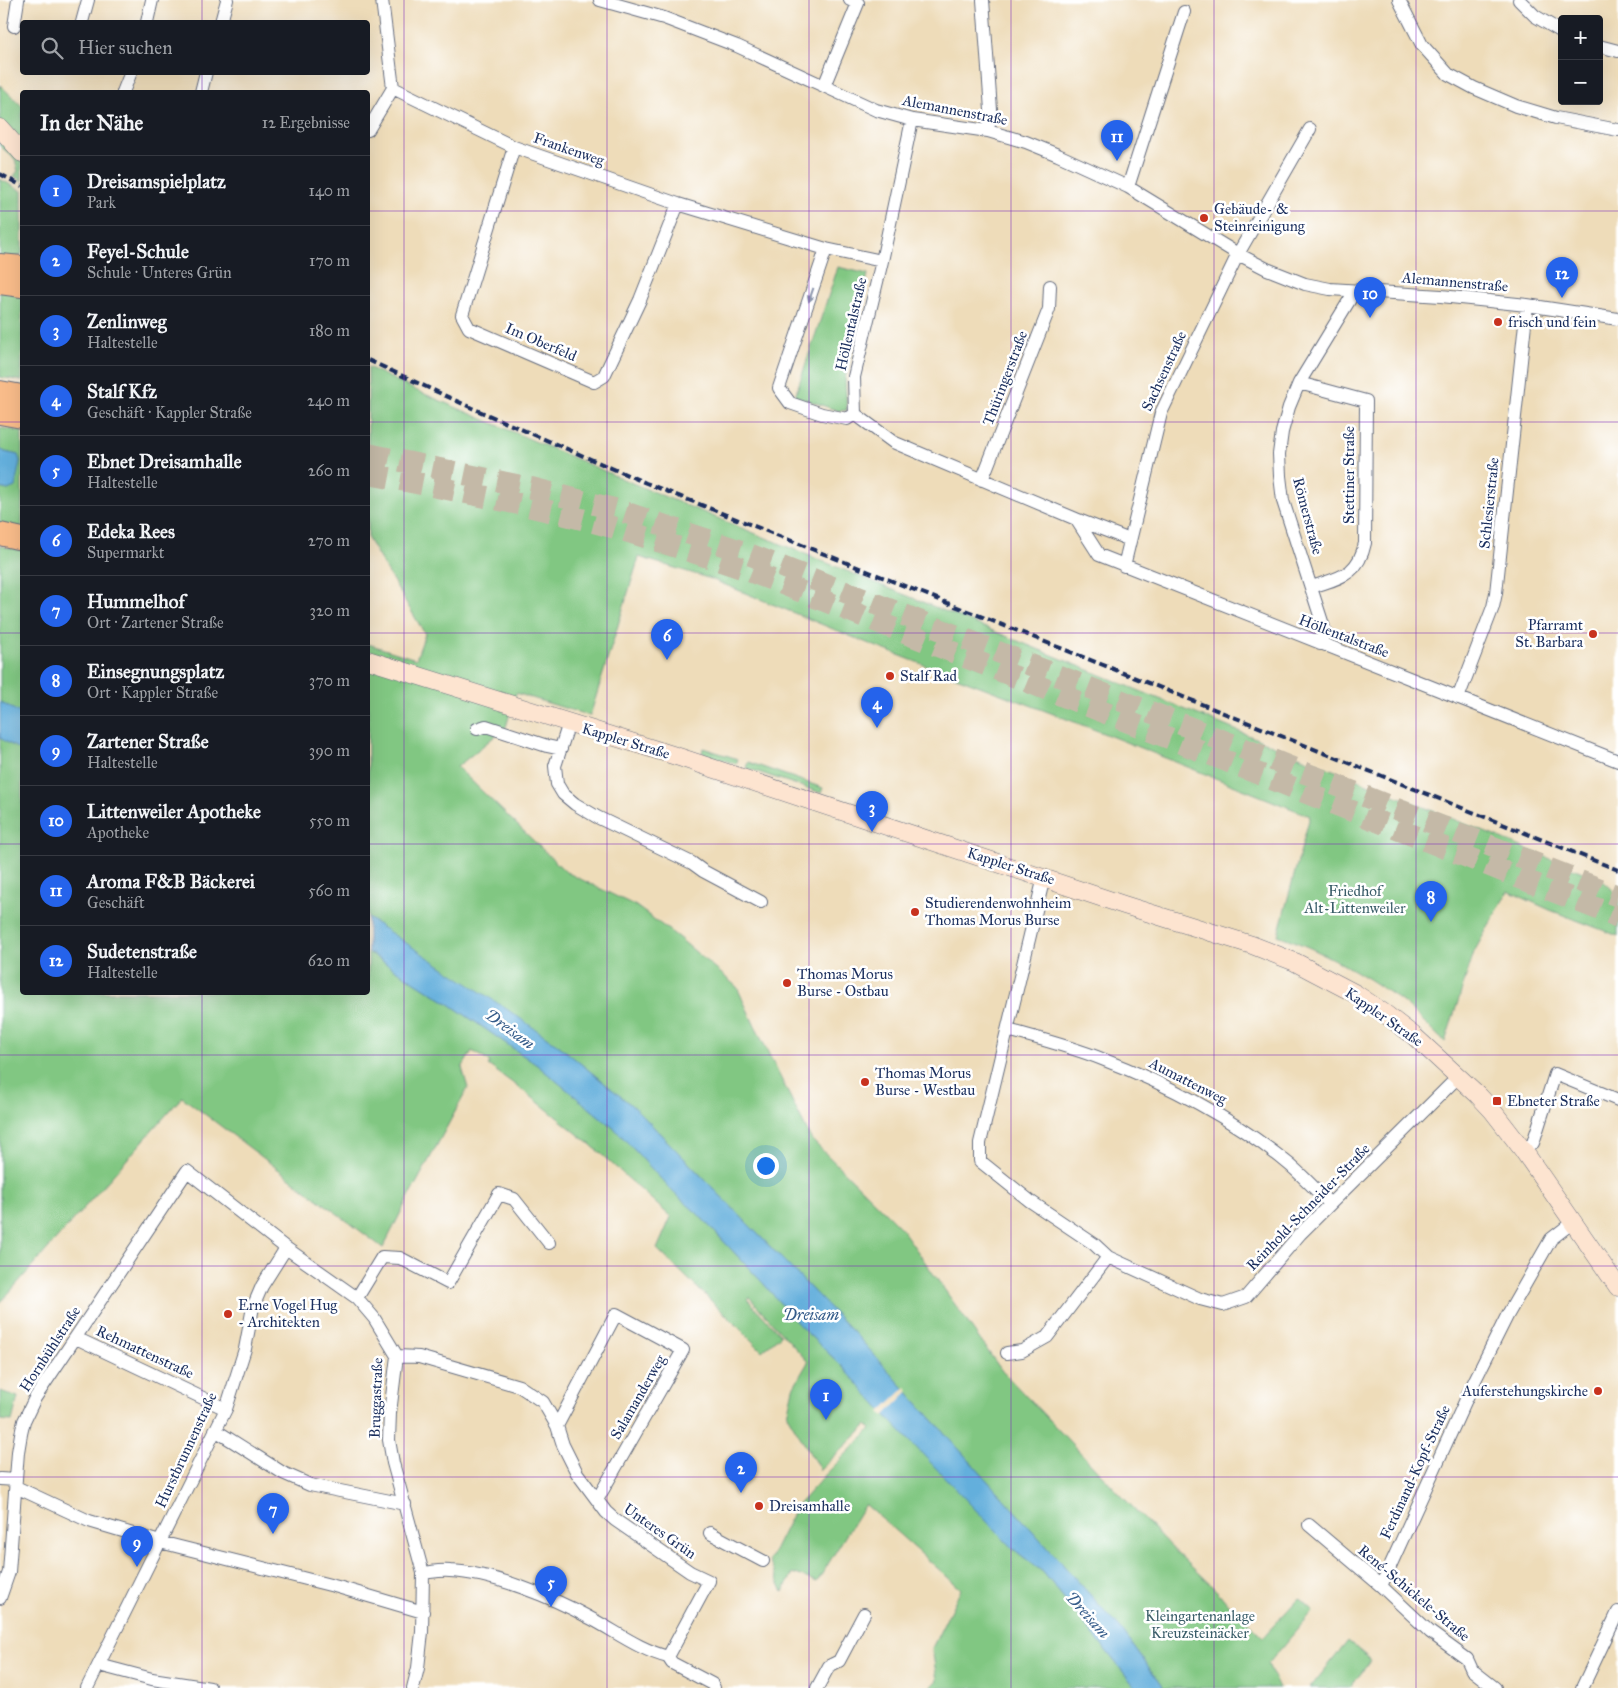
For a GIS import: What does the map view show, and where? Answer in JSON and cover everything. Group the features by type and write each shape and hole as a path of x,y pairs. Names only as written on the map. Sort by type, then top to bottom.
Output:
{"highway":[{"path":"0,283 17,270"},
{"path":"0,392 20,396"},
{"path":"0,413 20,417"},
{"path":"0,423 20,423"},
{"path":"0,534 20,539"}],"street":[{"path":"14,26 18,0"},
{"path":"83,20 88,0"},
{"path":"147,20 152,0"},
{"path":"222,20 227,0"},
{"path":"370,127 393,88 382,0"},
{"name":"Alemannenstraße","path":"600,0 664,18 728,42 876,110 912,120 988,131 1026,142 1128,187 1238,254 1267,269 1305,284 1355,291 1441,296 1527,305 1618,319"},
{"path":"824,86 858,3 850,0"},
{"path":"983,0 991,110 988,131"},
{"path":"1399,0 1422,45 1448,74 1474,88 1516,106 1556,118 1618,130"},
{"path":"1519,0 1535,16 1558,30"},
{"path":"1128,187 1184,12"},
{"path":"1603,47 1618,52"},
{"path":"124,90 130,75"},
{"path":"202,90 205,75"},
{"name":"Frankenweg","path":"393,88 514,147 678,204 826,249 882,261"},
{"name":"Höllentalstraße","path":"851,416 854,377 882,261 912,120"},
{"path":"0,128 20,151"},
{"name":"Sachsenstraße","path":"1124,566 1161,413 1238,254 1310,130"},
{"name":"Im Oberfeld","path":"514,147 462,315 469,328 594,382 604,376 640,300 678,204"},
{"path":"826,249 779,388 790,403 822,414 851,416 894,442 1130,540"},
{"name":"Thüringerstraße","path":"982,480 1049,309 1050,286"},
{"name":"Römerstraße","path":"1320,644 1325,632 1284,501 1279,454 1282,432 1299,382 1355,291"},
{"name":"Schlesierstraße","path":"1458,698 1493,606 1496,593 1527,305"},
{"name":"Stettiner Straße","path":"1299,382 1366,402 1365,543 1362,557 1353,570 1312,587"},
{"name":"Höllentalstraße","path":"1076,519 1099,556 1618,761"},
{"name":"Kappler Straße","path":"370,661 679,757 1180,923 1252,945 1295,962 1356,994 1384,1013 1414,1036 1459,1076 1492,1110 1523,1150 1618,1287"},
{"path":"568,723 555,766 557,784 563,794 596,817 692,863 760,902"},
{"path":"476,729 486,726 561,749"},
{"name":"Reinhold-Schneider-Straße","path":"1044,877 980,1143 980,1161 1030,1201 1094,1244 1108,1257 1200,1299 1223,1305 1246,1297 1300,1234 1459,1076"},
{"name":"Aumattenweg","path":"1008,1030 1101,1058 1203,1105 1248,1133 1290,1165 1330,1204"},
{"path":"1523,1150 1533,1143 1555,1074 1618,1100"},
{"name":"Bruggastraße","path":"186,1171 286,1248 357,1298 374,1318 397,1356 390,1413 389,1440 393,1463 423,1573 423,1612 418,1668 413,1688"},
{"name":"Hornbühlstraße","path":"0,1598 9,1572 18,1452 24,1421 35,1398 186,1171"},
{"path":"357,1298 382,1257 400,1258 448,1284 499,1194 514,1199 549,1242"},
{"name":"Ferdinand-Kopf-Straße","path":"1381,1586 1474,1382 1507,1316 1551,1239 1573,1222"},
{"name":"Hurstbrunnenstraße","path":"87,1688 226,1409 245,1349 253,1307 262,1286 286,1248"},
{"path":"1007,1353 1022,1351 1047,1337 1108,1257"},
{"name":"Salamanderweg","path":"556,1426 616,1314 683,1350 597,1500"},
{"name":"Rehmattenstraße","path":"76,1338 226,1409"},
{"name":"Unteres Grün","path":"397,1356 419,1357 519,1386 543,1402 577,1473 606,1512 690,1572 709,1582 668,1657"},
{"path":"215,1430 282,1473 310,1485 405,1504"},
{"path":"0,1479 16,1484 90,1521 160,1542 338,1587 423,1612"},
{"name":"René-Schickele-Straße","path":"1308,1525 1381,1586 1430,1632 1468,1659 1472,1670 1495,1688"},
{"name":"Unteres Grün","path":"710,1533 763,1561"},
{"path":"423,1573 450,1571 476,1575 519,1586 587,1616 654,1653 668,1657 672,1663 712,1684 714,1688"},
{"path":"1582,1688 1618,1612"},
{"path":"817,1688 829,1666 839,1661 864,1614"},
{"path":"99,1665 152,1679 210,1688"}],"green space":[{"path":"0,85 20,104 20,180 14,176 18,171 15,159 0,146"},
{"path":"0,179 20,190 20,255 13,259 0,260"},
{"path":"838,267 868,274 845,379 847,410 839,411 795,396"},
{"path":"0,291 20,294 20,381 0,377"},
{"path":"370,368 413,389 644,488 1602,880 1618,895 1618,936 1550,910 1508,891 1474,952 1445,1042 1409,1008 1383,988 1324,955 1278,935 1310,816 1098,731 872,645 711,579 639,557 590,716 516,693 506,727 457,767 566,872 636,906 678,937 737,987 811,1139 901,1228 1002,1371 1168,1544 1218,1592 1232,1609 1239,1608 1243,1617 1263,1637 1299,1598 1313,1611 1268,1664 1279,1688 1164,1688 1120,1628 857,1336 636,1109 558,1045 370,919 370,645 416,659 425,634 370,542"},
{"path":"0,428 20,431 20,531 0,527 0,488 8,490 18,455 0,449"},
{"path":"0,546 20,550 20,713 0,702"},
{"path":"0,738 20,750 20,995 370,995 370,953 448,1003 537,1065 616,1130 674,1193 697,1213 763,1283 799,1325 842,1366 1012,1548 1043,1572 1136,1688 929,1688 937,1680 932,1648 961,1589 865,1504 817,1582 793,1573 783,1592 769,1561 796,1507 871,1429 867,1425 820,1470 787,1415 793,1388 808,1362 749,1297 747,1299 781,1335 762,1351 657,1249 671,1217 590,1144 488,1065 490,1062 472,1051 462,1068 468,1088 383,1248 182,1097 0,1303"},
{"path":"703,748 738,759 736,764 702,753"},
{"path":"748,762 823,788 821,793 746,768"},
{"path":"0,1391 18,1397 12,1421 0,1420"},
{"path":"1348,1641 1371,1660 1350,1688 1310,1688"}],"water":[{"path":"0,449 18,455 20,461 15,487 8,490 0,488"},
{"path":"0,702 20,713 20,750 0,738"},
{"name":"Dreisam","path":"370,919 558,1045 636,1109 857,1336 1120,1628 1164,1688 1136,1688 1043,1572 1012,1548 892,1422 842,1366 799,1325 763,1283 697,1213 674,1193 616,1130 537,1065 448,1003 370,953"}],"pier":[{"path":"906,1387 909,1391 884,1416 880,1412"}],"tunnel":[{"path":"370,454 531,488 618,510 741,551 1618,896"},
{"path":"370,474 490,498 582,519 742,568 1618,917"}],"railway":[{"path":"0,174 20,185"},
{"path":"370,361 472,408 646,483 1618,870"}],"place":[{"name":"Aroma F&B Bäckerei","path":"1117,161"},
{"name":"Gebäude- & Steinreinigung","path":"1204,218"},
{"name":"Sudetenstraße","path":"1562,298"},
{"name":"Littenweiler Apotheke","path":"1370,318"},
{"name":"frisch und fein","path":"1498,322"},
{"name":"Pfarramt St. Barbara","path":"1593,634"},
{"name":"Edeka Rees","path":"667,660"},
{"name":"Stalf Rad","path":"890,676"},
{"name":"Stalf Kfz","path":"877,728"},
{"name":"Zenlinweg","path":"872,832"},
{"name":"Studierendenwohnheim Thomas Morus Burse","path":"915,912"},
{"name":"Einsegnungsplatz","path":"1431,922"},
{"name":"Thomas Morus Burse - Ostbau","path":"787,983"},
{"name":"Thomas Morus Burse - Westbau","path":"865,1082"},
{"name":"Ebneter Straße","path":"1497,1101"},
{"name":"Erne Vogel Hug - Architekten","path":"228,1314"},
{"name":"Auferstehungskirche","path":"1598,1391"},
{"name":"Dreisamspielplatz","path":"826,1420"},
{"name":"Feyel-Schule","path":"741,1493"},
{"name":"Dreisamhalle","path":"759,1506"},
{"name":"Hummelhof","path":"273,1534"},
{"name":"Zartener Straße","path":"137,1567"},
{"name":"Ebnet Dreisamhalle","path":"551,1607"}],"park label":[{"name":"Friedhof Alt-Littenweiler","path":"1355,900"},
{"name":"Kleingartenanlage Kreuzsteinäcker","path":"1200,1624"}]}
